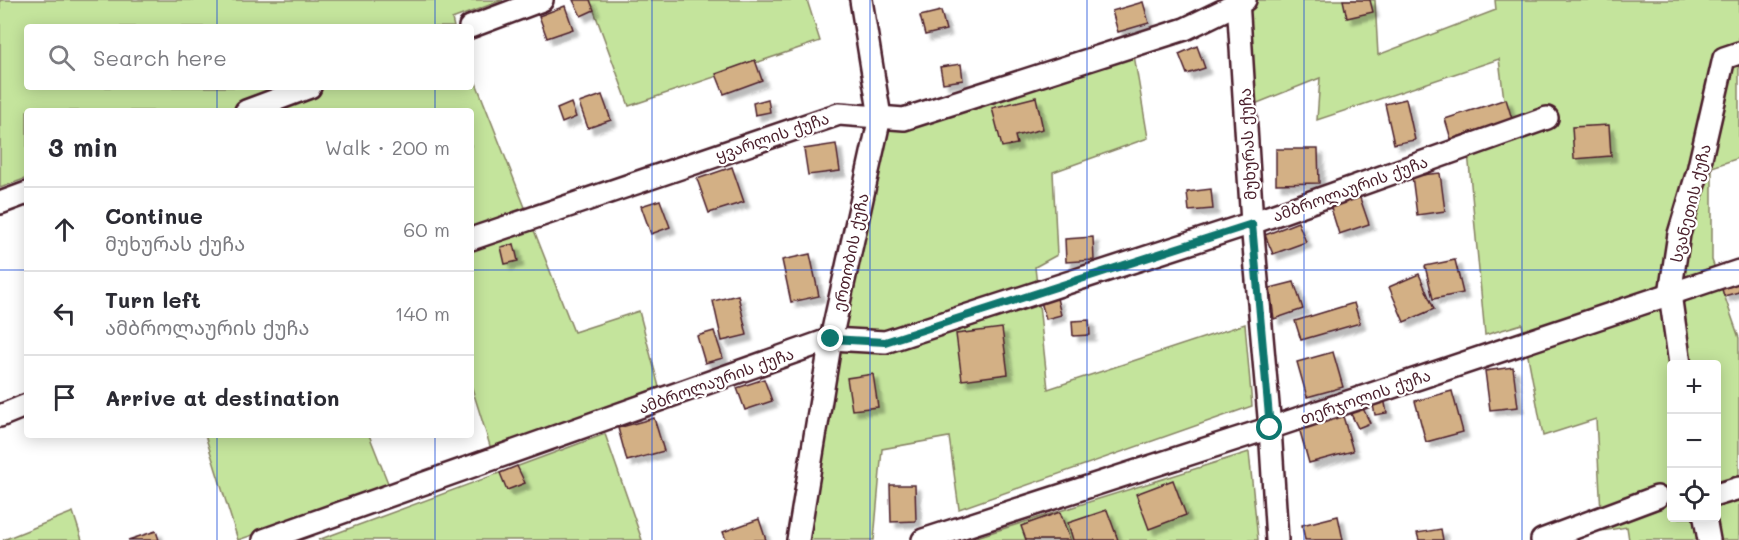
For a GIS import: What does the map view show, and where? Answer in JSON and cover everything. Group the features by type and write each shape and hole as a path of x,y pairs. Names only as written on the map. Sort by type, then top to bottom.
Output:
{"street":[{"path":"474,26 542,0"},
{"name":"ერთობის ქუჩა","path":"798,540 831,339 880,117 861,0"},
{"name":"ყვარლის ქუჩა","path":"474,238 838,114 904,119 1185,29 1241,1"},
{"name":"მუხურას ქუჩა","path":"1241,1 1252,224 1270,428 1277,540"},
{"name":"სვანეთის ქუჩა","path":"1679,360 1670,294 1678,234 1698,171 1724,57 1739,53"},
{"path":"254,108 302,90"},
{"name":"ამბროლაურის ქუჩა","path":"264,540 831,339 885,342 1252,224 1547,118"},
{"path":"0,203 24,194"},
{"name":"თერჯოლის ქუჩა","path":"923,540 1270,428 1739,271"},
{"path":"0,416 24,406"},
{"path":"1721,493 1739,488"},
{"path":"1542,540 1657,497"},
{"path":"1706,522 1709,540"}],"green space":[{"path":"0,0 503,0 452,19 453,24 24,24 24,90 474,90 474,78 574,332 639,311 659,387 491,449 474,395 474,108 24,108 24,179 0,188"},
{"path":"590,0 807,0 820,41 629,106"},
{"path":"1248,0 1375,0 1378,55 1496,10 1495,0 1739,0 1739,158 1712,167 1712,260 1739,338 1739,540 1629,540 1627,527 1602,531 1596,419 1543,436 1522,324 1485,335 1468,152 1509,141 1499,59 1317,120 1320,78 1255,104"},
{"path":"1134,55 1148,138 1053,172 1057,255 1035,267 1048,389 1245,324 1252,406 959,509 949,437 882,449 874,540 795,540 877,133"},
{"path":"605,434 642,540 318,540"},
{"path":"206,438 370,438 390,488 238,540"},
{"path":"1249,452 1258,540 967,540"},
{"path":"73,512 82,540 3,540"}],"building":[{"path":"573,0 590,0 594,10 581,16"},
{"path":"1343,0 1370,0 1373,12 1347,18"},
{"path":"1143,2 1149,23 1118,32 1112,11"},
{"path":"565,6 573,29 547,38 539,16"},
{"path":"941,11 946,30 925,35 920,16"},
{"path":"1197,46 1205,68 1187,74 1179,54"},
{"path":"755,60 762,80 724,94 716,74"},
{"path":"961,64 963,80 943,83 940,67"},
{"path":"602,95 611,120 588,128 579,103"},
{"path":"1036,97 1043,129 1015,136 1017,144 1002,147 992,108"},
{"path":"768,99 770,112 755,115 753,103"},
{"path":"1406,99 1415,140 1394,144 1385,104"},
{"path":"1506,99 1512,119 1451,139 1445,119"},
{"path":"571,103 576,117 562,123 557,109"},
{"path":"1609,125 1611,156 1574,159 1572,127"},
{"path":"836,144 840,171 808,175 804,149"},
{"path":"1276,149 1318,149 1319,183 1276,184"},
{"path":"732,167 744,202 709,213 697,179"},
{"path":"1440,173 1445,211 1417,215 1412,176"},
{"path":"1211,189 1213,209 1189,211 1187,192"},
{"path":"1359,195 1369,224 1339,234 1330,205"},
{"path":"660,200 670,227 651,234 641,206"},
{"path":"1298,222 1306,242 1273,254 1265,235"},
{"path":"1093,237 1094,260 1066,262 1065,239"},
{"path":"514,244 518,261 505,264 501,247"},
{"path":"810,254 819,296 791,302 782,260"},
{"path":"1455,260 1463,293 1433,299 1425,266"},
{"path":"1419,274 1434,309 1404,322 1389,287"},
{"path":"1739,277 1739,292 1724,296 1720,282"},
{"path":"1294,282 1303,309 1274,319 1270,288"},
{"path":"738,295 747,335 722,341 713,301"},
{"path":"1057,298 1061,315 1046,319 1041,302"},
{"path":"1354,303 1360,323 1301,340 1295,321"},
{"path":"1089,320 1090,335 1073,336 1072,321"},
{"path":"1002,328 1008,374 962,380 956,334"},
{"path":"714,331 723,358 705,363 697,336"},
{"path":"1333,352 1343,387 1307,397 1297,362"},
{"path":"1513,367 1518,407 1490,410 1485,371"},
{"path":"873,374 878,407 852,410 847,378"},
{"path":"764,379 772,401 745,410 737,388"},
{"path":"1452,391 1463,432 1426,442 1415,401"},
{"path":"1384,398 1387,413 1375,415 1372,400"},
{"path":"1361,404 1370,423 1358,428 1349,410"},
{"path":"1343,416 1353,451 1309,463 1299,428"},
{"path":"654,418 664,451 627,461 618,428"},
{"path":"517,466 525,483 507,490 500,473"},
{"path":"1173,480 1186,515 1149,529 1136,494"},
{"path":"890,485 915,485 916,521 891,522"},
{"path":"1107,510 1118,540 1073,540 1068,523"},
{"path":"1060,512 1070,540 1026,540 1021,526"},
{"path":"1338,516 1343,540 1305,540 1302,525"},
{"path":"759,519 766,540 726,540 723,532"},
{"path":"1441,529 1443,540 1419,540 1417,533"},
{"path":"156,531 159,540 128,540"}],"route":[{"path":"831,339 885,342 1252,224 1270,428"}]}
